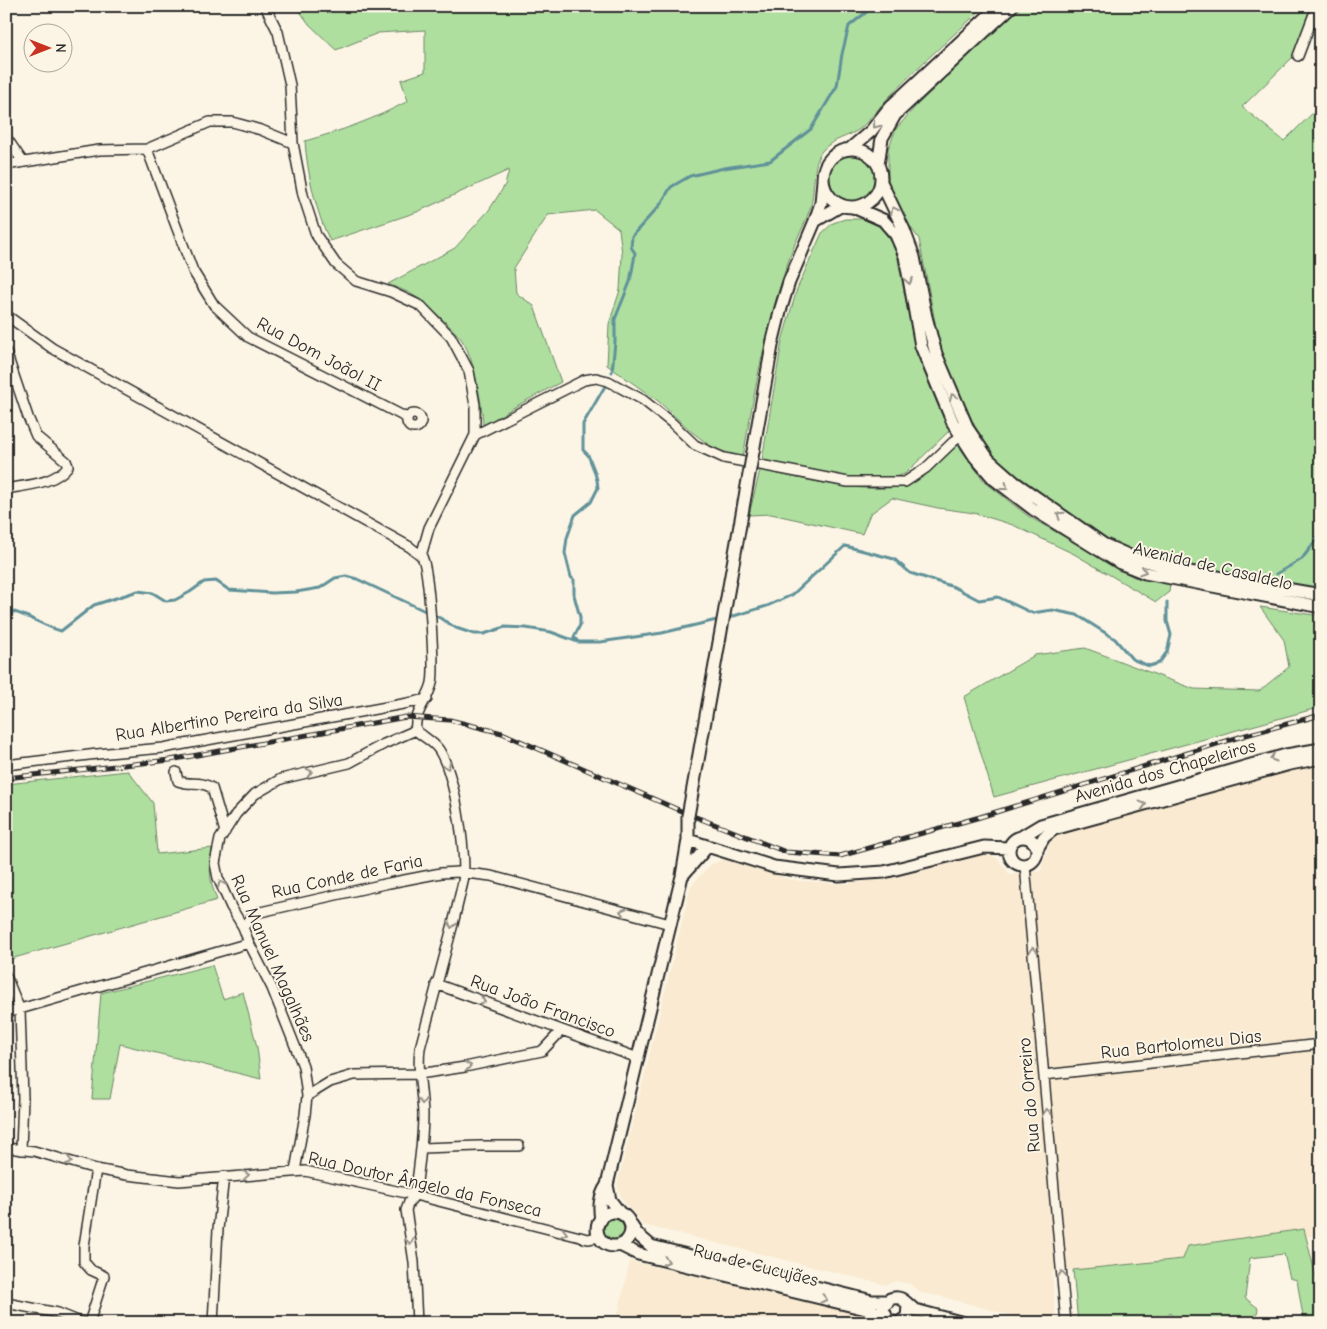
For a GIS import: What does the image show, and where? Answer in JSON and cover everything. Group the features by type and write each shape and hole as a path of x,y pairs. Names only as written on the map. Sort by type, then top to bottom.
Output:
{"street":[{"path":"265,6 278,32 290,85 293,143 303,195 316,235 336,264 356,281 391,292 421,306 451,337 469,371 475,405 475,435 430,528 422,556"},
{"path":"607,1185 610,1200 631,1225 630,1235 620,1245 613,1246 599,1237 598,1229 601,1220 599,1206 603,1191 607,1185 682,876 688,840 688,816 773,340 790,282 821,204 826,165 836,153 852,148 871,131 890,107 999,6"},
{"path":"815,221 847,206 868,202 879,190 881,182 878,165 882,138 894,115 1012,6"},
{"path":"1298,56 1317,6"},
{"path":"6,165 98,150 147,149 210,122 232,122 261,130 293,143"},
{"path":"6,137 23,162"},
{"path":"852,148 868,153 878,165"},
{"name":"Rua Dom Joãol II","path":"147,149 193,272 214,305 248,337 407,418"},
{"path":"823,180 829,195 847,206"},
{"name":"Avenida de Casaldelo","path":"881,182 904,230 914,257 926,317 936,354 968,429 989,460 1014,482 1103,544 1137,559 1189,572 1321,595"},
{"name":"Avenida de Casaldelo","path":"847,206 883,220 896,235 904,256 921,346 952,423 975,457 994,479 1033,509 1090,546 1120,563 1145,573 1321,607"},
{"path":"6,315 52,348 410,547 422,556 425,564 431,628 433,675 431,689 416,722 416,730 434,743 443,756 450,774 457,812 464,872 457,908 420,1048 419,1074 423,1114 422,1148 415,1195 408,1202 406,1210 414,1262 417,1323"},
{"path":"6,352 36,436 66,461 68,466 63,473 50,479 6,489"},
{"path":"475,435 584,380 596,378 608,381 643,400 672,423 695,445 724,458 848,482 904,482 926,468 952,442 961,436"},
{"name":"Rua Albertino Pereira da Silva","path":"6,765 163,748 414,702 427,698"},
{"name":"Rua Manuel Magalhães","path":"295,1171 307,1096 304,1066 272,988 218,878 215,862 220,839 236,814 255,794 281,779 348,763 416,730"},
{"name":"Avenida dos Chapeleiros","path":"1009,848 1013,840 1041,825 1286,755 1321,749"},
{"name":"Avenida dos Chapeleiros","path":"1025,865 1036,858 1037,849 1044,837 1054,829 1290,764 1321,758"},
{"path":"176,772 178,780 188,784 203,782 212,788 225,832"},
{"path":"1021,836 1030,838 1037,849"},
{"path":"688,840 774,867 839,875 884,872 984,847 1009,848 1012,860 1025,865"},
{"path":"682,876 706,847"},
{"name":"Rua do Orreiro","path":"1025,865 1066,1323"},
{"name":"Rua Conde de Faria","path":"243,927 256,913 325,896 423,876 464,872 491,876 670,924"},
{"path":"6,1013 249,943"},
{"path":"6,976 20,1010 23,1098 21,1150"},
{"name":"Rua João Francisco","path":"436,984 638,1058"},
{"path":"307,1096 330,1082 354,1075 419,1074 465,1067 542,1051 561,1031"},
{"name":"Rua Bartolomeu Dias","path":"1044,1076 1321,1044"},
{"path":"422,1148 519,1146"},
{"name":"Rua Doutor Ângelo da Fonseca","path":"6,1148 34,1151 96,1169 127,1175 179,1181 305,1171 415,1195 588,1239 599,1237"},
{"path":"89,1323 104,1276 91,1270 84,1262 84,1246 96,1169"},
{"path":"213,1323 218,1229 224,1176"},
{"path":"601,1220 609,1213 620,1213"},
{"name":"Rua de Cucujães","path":"631,1225 640,1237 651,1246 872,1301 887,1301 897,1297 904,1300 908,1306 923,1312 964,1323"},
{"name":"Rua de Cucujães","path":"620,1245 638,1254 870,1310 895,1321 919,1323"},
{"path":"887,1301 883,1308 895,1321 908,1314 908,1306"},
{"path":"6,1304 58,1313 83,1323"}],"shaded area":[{"path":"1321,763 1321,1235 1183,1259 1052,1272 1056,1323 1039,1323 940,1296 921,1293 910,1284 896,1281 886,1285 643,1225 622,1199 617,1186 691,886 710,865 724,859 792,880 839,884 889,879 985,854 997,858 1010,875 1041,871 1049,844 1057,835 1294,767"},
{"path":"630,1261 861,1315 879,1323 616,1323"}],"green space":[{"path":"296,6 985,6 912,74 861,128 830,144 819,156 815,170 810,209 791,254 768,329 743,457 714,449 658,401 607,365 609,324 620,290 622,254 619,229 595,210 548,215 514,268 516,293 534,306 561,382 511,409 483,427 477,383 471,359 460,337 421,300 388,284 455,248 489,210 505,185 509,170 417,212 330,241 320,218 313,192 305,141 358,124 408,101 401,80 425,72 425,30 378,33 336,50 309,24"},
{"path":"1020,6 1311,6 1294,56 1242,107 1284,141 1321,105 1321,590 1147,557 1106,539 994,459 974,425 940,348 919,239 896,206 888,180 888,149 896,129 915,107"},
{"path":"852,153 861,155 869,160 874,168 876,177 874,186 869,194 861,199 852,201 843,199 835,194 830,186 828,177 830,168 835,160 843,155"},
{"path":"845,219 864,219 880,227 889,238 897,254 915,349 949,431 905,474 887,479 846,477 762,460 782,341 797,289 822,233 833,223"},
{"path":"957,444 985,482 1028,516 1134,577 1170,583 1169,592 1156,602 1074,554 1013,525 974,513 938,508 892,498 870,514 862,534 771,514 749,515 760,470 834,485 891,488 911,483"},
{"path":"1260,607 1321,616 1321,707 994,797 964,697 1035,655 1085,648 1194,689 1259,691 1289,667 1284,640"},
{"path":"128,771 153,803 157,854 212,848 210,874 217,900 7,960 6,784"},
{"path":"212,965 223,999 243,992 257,1047 261,1079 120,1044 110,1099 92,1099 101,993"},
{"path":"613,1219 621,1222 624,1230 621,1238 613,1241 605,1238 602,1230 605,1222"},
{"path":"1304,1229 1321,1296 1321,1323 1304,1323 1297,1280 1290,1278 1284,1254 1250,1258 1245,1298 1258,1308 1256,1320 1229,1317 1228,1323 1176,1323 1170,1313 1162,1323 1078,1323 1073,1270 1183,1259 1188,1246"}],"waterway":[{"path":"612,372 615,319 630,282 634,260 635,253 631,247 632,236 660,205 671,187 690,176 724,168 770,161 811,129 837,86 849,26 874,6"},
{"path":"578,642 574,637 580,625 580,617 574,595 574,580 571,577 565,553 567,538 575,515 591,502 598,488 594,470 588,455 583,450 583,424 608,381"},
{"path":"1276,574 1302,559 1321,533"},
{"path":"727,618 767,606 792,595 845,546 894,559 910,573 954,587 979,600 998,597 1032,613 1052,610 1077,615 1115,639 1132,659 1149,666 1159,663 1167,652 1171,635 1167,621 1167,602"},
{"path":"6,610 61,631 94,605 138,591 153,593 166,601 175,600 204,582 216,581 229,590 272,593 296,592 320,588 335,578 346,576 357,579 440,618 456,628 474,634 484,634 505,627 526,628 551,632 578,642 600,642 662,633 721,619"}],"railway":[{"path":"6,778 170,760 406,717 450,720 502,733 688,814 786,852 840,856 980,817 1246,735 1321,715"}]}
